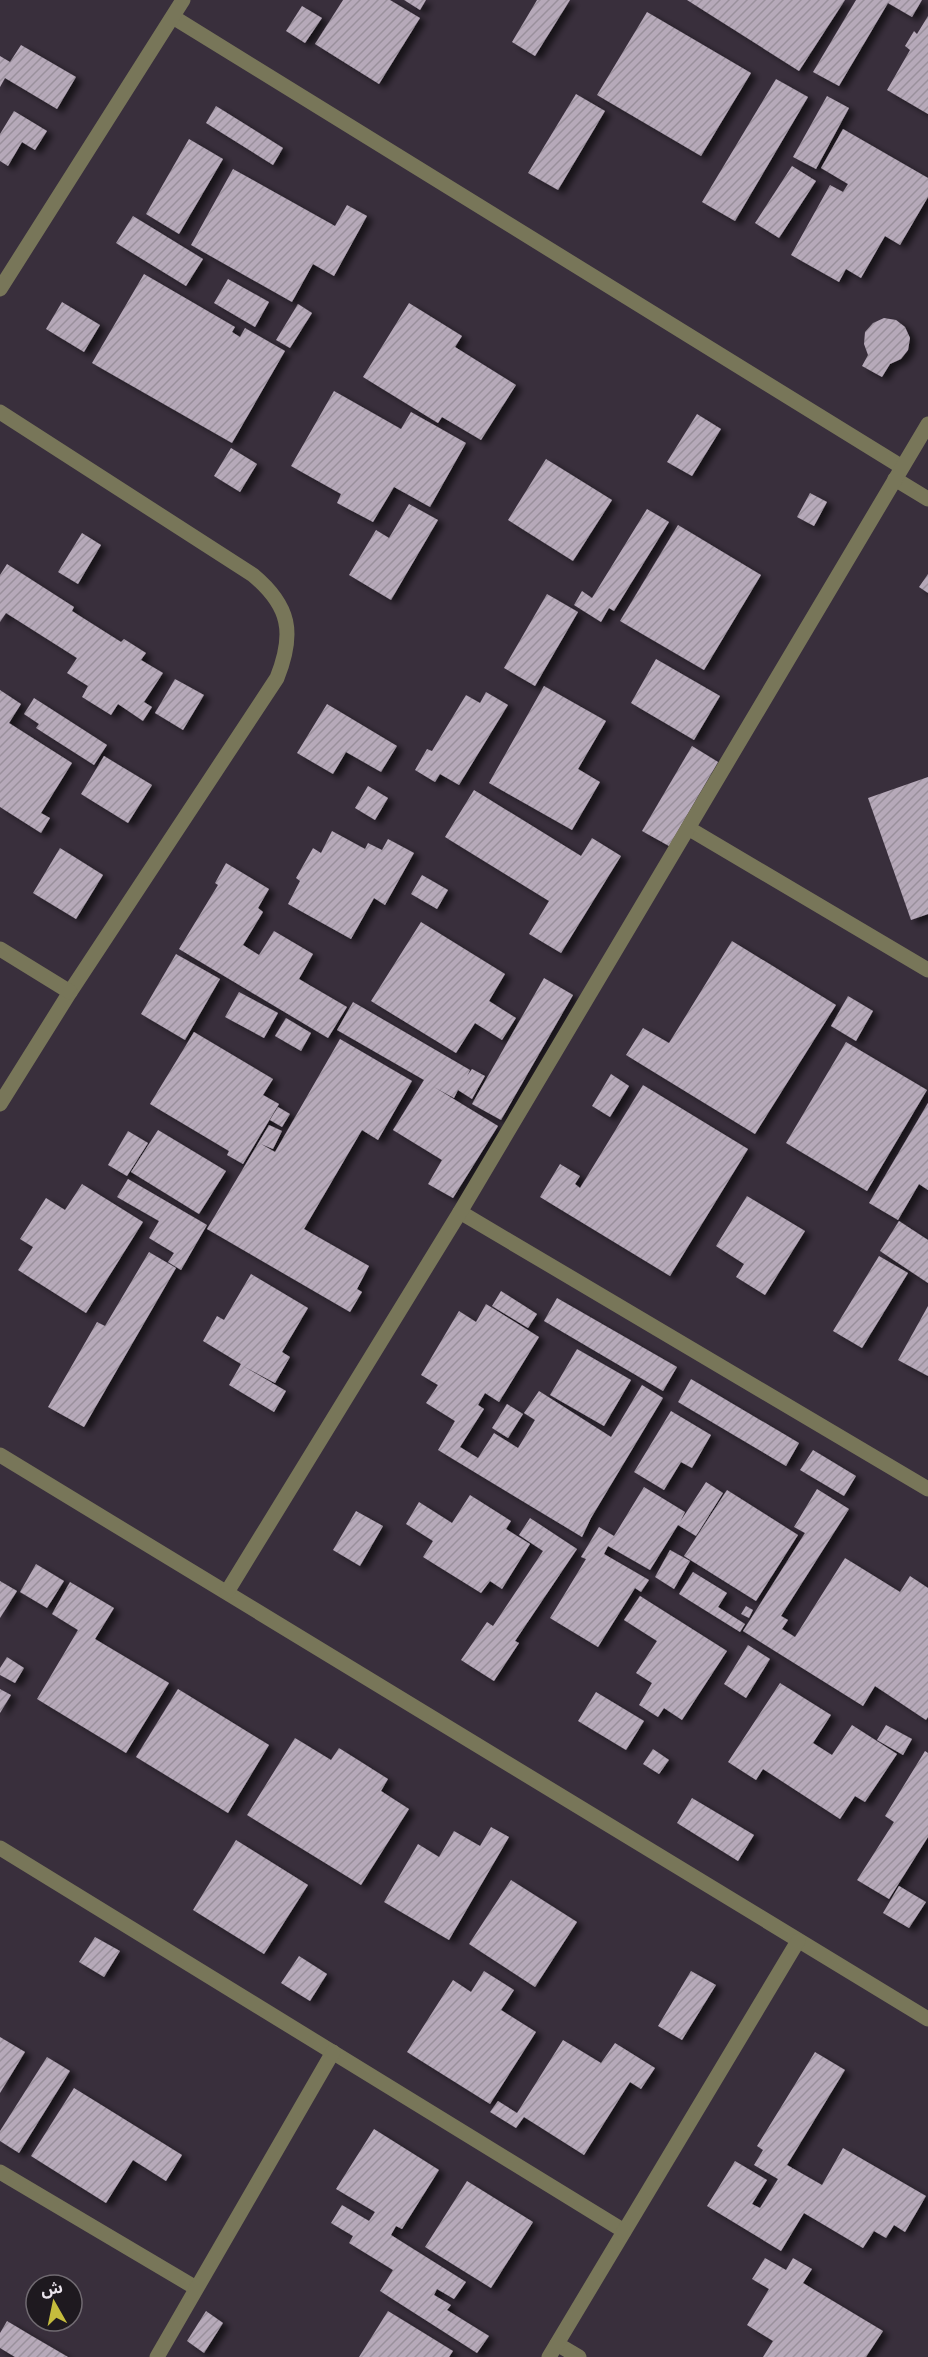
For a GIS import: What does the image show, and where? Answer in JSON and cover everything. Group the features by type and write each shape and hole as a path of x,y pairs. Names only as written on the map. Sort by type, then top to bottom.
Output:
{"street":[{"path":"0,289 183,0"},
{"path":"173,17 898,473 928,499"},
{"path":"0,412 253,575 271,590 283,610 288,633 286,656 277,678 70,992 0,1104"},
{"path":"227,1592 460,1212 928,424"},
{"path":"688,828 928,970"},
{"path":"0,949 70,992"},
{"path":"460,1212 928,1489"},
{"path":"0,1455 928,2019"},
{"path":"0,1848 624,2231"},
{"path":"579,2357 553,2350 798,1941"},
{"path":"157,2357 333,2052"},
{"path":"0,2172 196,2288"}],"building":[{"path":"343,0 390,0 420,18 379,84 315,44"},
{"path":"404,0 426,0 420,10"},
{"path":"537,0 570,0 535,56 512,42"},
{"path":"687,0 845,0 799,71"},
{"path":"856,0 922,0 912,17 888,3 839,86 813,72"},
{"path":"302,6 322,18 305,43 286,31"},
{"path":"647,12 751,73 701,156 597,95"},
{"path":"928,16 928,114 887,90 910,50 905,46 914,31 917,34"},
{"path":"21,45 76,77 57,109 5,78 0,87 0,56 10,62"},
{"path":"776,79 808,97 735,221 702,202"},
{"path":"576,94 605,111 558,190 528,173"},
{"path":"827,96 849,108 816,169 793,157"},
{"path":"216,106 283,148 273,165 206,123"},
{"path":"14,111 47,131 35,150 22,142 8,166 0,161 0,134"},
{"path":"843,129 928,178 928,197 900,245 885,236 861,278 846,269 839,282 791,255 830,185 843,192 848,184 821,168"},
{"path":"189,139 223,159 179,234 146,214"},
{"path":"792,166 816,181 779,238 755,223"},
{"path":"233,169 335,226 347,205 367,216 334,276 313,264 292,302 191,245"},
{"path":"133,216 203,259 186,286 116,243"},
{"path":"144,274 235,327 232,332 240,337 245,328 285,351 232,443 92,363"},
{"path":"228,279 269,302 255,327 214,303"},
{"path":"62,302 100,325 84,352 46,329"},
{"path":"409,303 462,336 455,347 516,385 481,440 442,417 438,423 363,377"},
{"path":"298,304 312,313 290,348 276,340"},
{"path":"884,318 896,320 905,327 910,338 908,350 901,359 890,364 882,377 862,366 868,355 864,344 865,332 873,323"},
{"path":"334,391 401,429 411,412 466,443 430,507 394,487 373,522 337,503 341,494 291,466"},
{"path":"697,414 721,429 692,476 667,462"},
{"path":"231,448 257,464 240,492 214,476"},
{"path":"546,459 612,500 573,561 508,520"},
{"path":"810,493 827,502 814,526 797,517"},
{"path":"409,504 438,520 391,600 349,575 376,530 389,538"},
{"path":"647,509 669,522 614,611 609,608 601,622 574,605 582,591 592,598"},
{"path":"678,525 761,575 704,670 620,621"},
{"path":"82,533 101,545 78,584 58,572"},
{"path":"7,564 74,607 72,611 121,642 124,639 146,653 141,660 163,673 144,702 152,707 143,721 118,704 111,715 82,697 88,686 67,673 77,658 6,613 0,622 0,575"},
{"path":"928,574 928,593 919,587"},
{"path":"547,594 578,612 535,686 504,668"},
{"path":"656,659 720,696 694,740 631,703"},
{"path":"175,679 204,695 183,730 155,713"},
{"path":"544,686 606,721 578,769 600,782 572,830 489,783"},
{"path":"0,690 21,704 9,723 72,763 41,813 50,818 41,833 0,807"},
{"path":"486,692 508,705 459,785 440,774 435,782 415,770 427,749 432,751 466,695 480,703"},
{"path":"34,698 107,745 94,765 36,728 39,724 24,714"},
{"path":"327,704 397,746 381,772 346,752 333,774 297,753"},
{"path":"692,746 718,762 669,846 642,831"},
{"path":"104,756 152,785 128,823 81,794"},
{"path":"928,777 928,914 911,920 868,798"},
{"path":"368,786 388,798 375,820 355,808"},
{"path":"474,790 581,856 592,838 621,856 561,953 529,934 549,901 445,837"},
{"path":"332,831 365,849 368,843 382,850 388,839 414,853 385,905 374,898 351,939 288,904 300,881 296,878 313,848 321,853"},
{"path":"60,848 103,875 76,919 33,893"},
{"path":"226,863 269,889 258,908 263,912 243,945 259,955 274,931 313,954 299,979 347,1007 328,1038 179,949 218,885 215,883"},
{"path":"422,875 448,890 437,909 411,894"},
{"path":"421,922 505,974 489,1001 516,1018 502,1040 475,1023 456,1053 371,1001"},
{"path":"732,941 836,1005 755,1134 626,1055 643,1028 669,1043"},
{"path":"176,954 220,979 185,1040 141,1014"},
{"path":"544,978 573,995 501,1120 472,1104"},
{"path":"239,992 278,1013 264,1038 225,1017"},
{"path":"848,996 873,1011 856,1041 831,1026"},
{"path":"353,1002 470,1070 467,1076 472,1069 485,1076 472,1099 458,1090 454,1098 434,1087 498,1126 453,1198 428,1184 442,1160 393,1130 424,1080 337,1030"},
{"path":"286,1018 311,1033 301,1051 275,1036"},
{"path":"194,1032 273,1079 263,1095 279,1104 243,1164 227,1155 229,1151 150,1104"},
{"path":"340,1039 412,1081 378,1140 362,1130 304,1229 369,1266 357,1289 362,1292 350,1312 207,1229 269,1125 282,1131 273,1149 261,1144 275,1152"},
{"path":"846,1042 927,1090 867,1191 786,1143"},
{"path":"611,1074 629,1086 610,1117 592,1106"},
{"path":"643,1085 748,1149 670,1276 540,1197 560,1164 580,1176 575,1184 580,1188"},
{"path":"928,1103 928,1190 919,1184 898,1220 869,1203"},
{"path":"278,1107 290,1114 282,1127 270,1120"},
{"path":"158,1130 226,1171 199,1214 131,1172"},
{"path":"128,1131 148,1143 127,1176 108,1165"},
{"path":"128,1179 207,1225 181,1270 168,1262 174,1253 149,1238 159,1221 117,1197"},
{"path":"82,1184 143,1222 86,1313 18,1270 33,1247 20,1239 46,1198 65,1210"},
{"path":"747,1196 805,1231 765,1295 736,1277 744,1264 716,1246"},
{"path":"899,1221 928,1240 928,1283 880,1251"},
{"path":"149,1252 176,1268 84,1427 48,1407 97,1322 105,1326"},
{"path":"879,1256 908,1273 862,1348 833,1331"},
{"path":"251,1274 308,1308 282,1352 290,1357 275,1383 243,1366 286,1391 274,1412 229,1385 241,1364 203,1341 217,1316 224,1320"},
{"path":"501,1291 537,1314 528,1328 492,1306"},
{"path":"557,1298 677,1367 663,1391 544,1321"},
{"path":"486,1304 539,1337 499,1402 485,1393 478,1405 484,1409 460,1447 478,1458 494,1433 518,1448 535,1420 524,1413 539,1391 611,1437 642,1385 663,1398 582,1537 438,1450 455,1421 426,1403 438,1385 421,1375 459,1311 476,1322"},
{"path":"928,1306 928,1376 898,1360"},
{"path":"577,1349 631,1380 604,1426 550,1395"},
{"path":"691,1379 799,1443 786,1466 678,1402"},
{"path":"507,1404 523,1414 508,1438 492,1428"},
{"path":"671,1411 711,1435 692,1468 681,1462 664,1490 634,1472"},
{"path":"813,1450 856,1476 844,1496 800,1470"},
{"path":"706,1482 723,1493 696,1536 678,1525 650,1570 608,1546 604,1554 649,1580 641,1592 635,1588 598,1647 550,1618 586,1559 581,1557 599,1527 614,1536 644,1487 685,1512 680,1522"},
{"path":"817,1489 849,1509 781,1616 788,1620 782,1629 795,1637 845,1558 900,1592 910,1576 928,1588 928,1717 926,1720 875,1686 863,1706 743,1631 805,1533 794,1527"},
{"path":"727,1490 798,1535 756,1601 684,1556"},
{"path":"470,1495 511,1521 506,1529 530,1544 502,1589 490,1581 481,1593 423,1557 433,1541 406,1524 419,1502 452,1523"},
{"path":"356,1511 383,1526 360,1566 333,1550"},
{"path":"530,1518 577,1549 515,1641 519,1643 494,1681 461,1660 487,1622 493,1626 543,1551 519,1535"},
{"path":"670,1550 690,1561 674,1589 655,1577"},
{"path":"36,1564 64,1581 47,1608 20,1592"},
{"path":"693,1572 727,1593 718,1607 745,1624 740,1632 679,1594"},
{"path":"0,1581 17,1591 0,1618"},
{"path":"70,1582 114,1608 95,1639 169,1683 126,1753 37,1699 78,1630 52,1614"},
{"path":"640,1596 727,1651 682,1720 664,1708 658,1717 639,1705 652,1683 636,1673 657,1641 624,1620"},
{"path":"746,1606 753,1610 749,1618 741,1614"},
{"path":"748,1645 770,1659 746,1698 724,1684"},
{"path":"7,1657 24,1668 15,1683 0,1675 0,1668"},
{"path":"780,1683 831,1715 813,1743 832,1755 852,1725 897,1754 865,1802 855,1796 840,1819 763,1769 756,1780 728,1762"},
{"path":"0,1689 11,1695 0,1713"},
{"path":"178,1689 269,1745 228,1813 136,1757"},
{"path":"596,1692 644,1721 626,1750 578,1721"},
{"path":"886,1725 912,1739 903,1755 877,1740"},
{"path":"295,1738 331,1760 339,1748 388,1779 381,1791 409,1809 361,1885 247,1815"},
{"path":"653,1749 669,1760 659,1774 643,1764"},
{"path":"925,1751 928,1753 928,1837 889,1899 857,1880 894,1822 885,1816"},
{"path":"692,1798 754,1835 738,1861 677,1823"},
{"path":"491,1827 509,1837 449,1940 384,1902 418,1844 439,1857 454,1831 480,1846"},
{"path":"236,1840 308,1885 264,1954 193,1910"},
{"path":"511,1880 577,1922 535,1987 469,1944"},
{"path":"899,1886 926,1902 909,1928 883,1913"},
{"path":"95,1937 120,1951 104,1977 79,1962"},
{"path":"299,1956 327,1974 310,2001 281,1983"},
{"path":"484,1971 514,1990 501,2010 536,2032 490,2104 407,2052 453,1980 471,1992"},
{"path":"691,1971 716,1985 682,2040 658,2026"},
{"path":"0,2037 25,2052 0,2093"},
{"path":"563,2040 601,2063 615,2043 655,2068 641,2089 630,2082 584,2155 524,2117 516,2128 490,2112 498,2101 517,2113"},
{"path":"815,2052 845,2070 787,2165 822,2185 843,2148 926,2196 905,2232 894,2225 886,2238 874,2231 863,2248 804,2213 781,2251 707,2206 735,2161 767,2180 752,2204 760,2208 778,2179 754,2165 763,2150 757,2146"},
{"path":"47,2057 70,2071 19,2153 0,2141 0,2131"},
{"path":"74,2088 182,2155 166,2181 133,2160 106,2203 31,2156"},
{"path":"374,2129 439,2170 402,2229 396,2226 391,2235 466,2282 454,2299 437,2289 434,2295 451,2305 447,2310 489,2336 477,2353 380,2291 393,2270 349,2243 353,2236 331,2223 342,2205 369,2221 375,2212 336,2189"},
{"path":"467,2181 533,2222 491,2288 425,2247"},
{"path":"765,2258 786,2270 793,2258 812,2269 803,2283 883,2331 866,2357 763,2357 773,2341 747,2325 769,2289 752,2279"},
{"path":"206,2311 223,2323 204,2353 187,2341"},
{"path":"388,2311 453,2351 449,2357 359,2357"},
{"path":"7,2321 68,2357 15,2357 0,2348 0,2333"}]}
